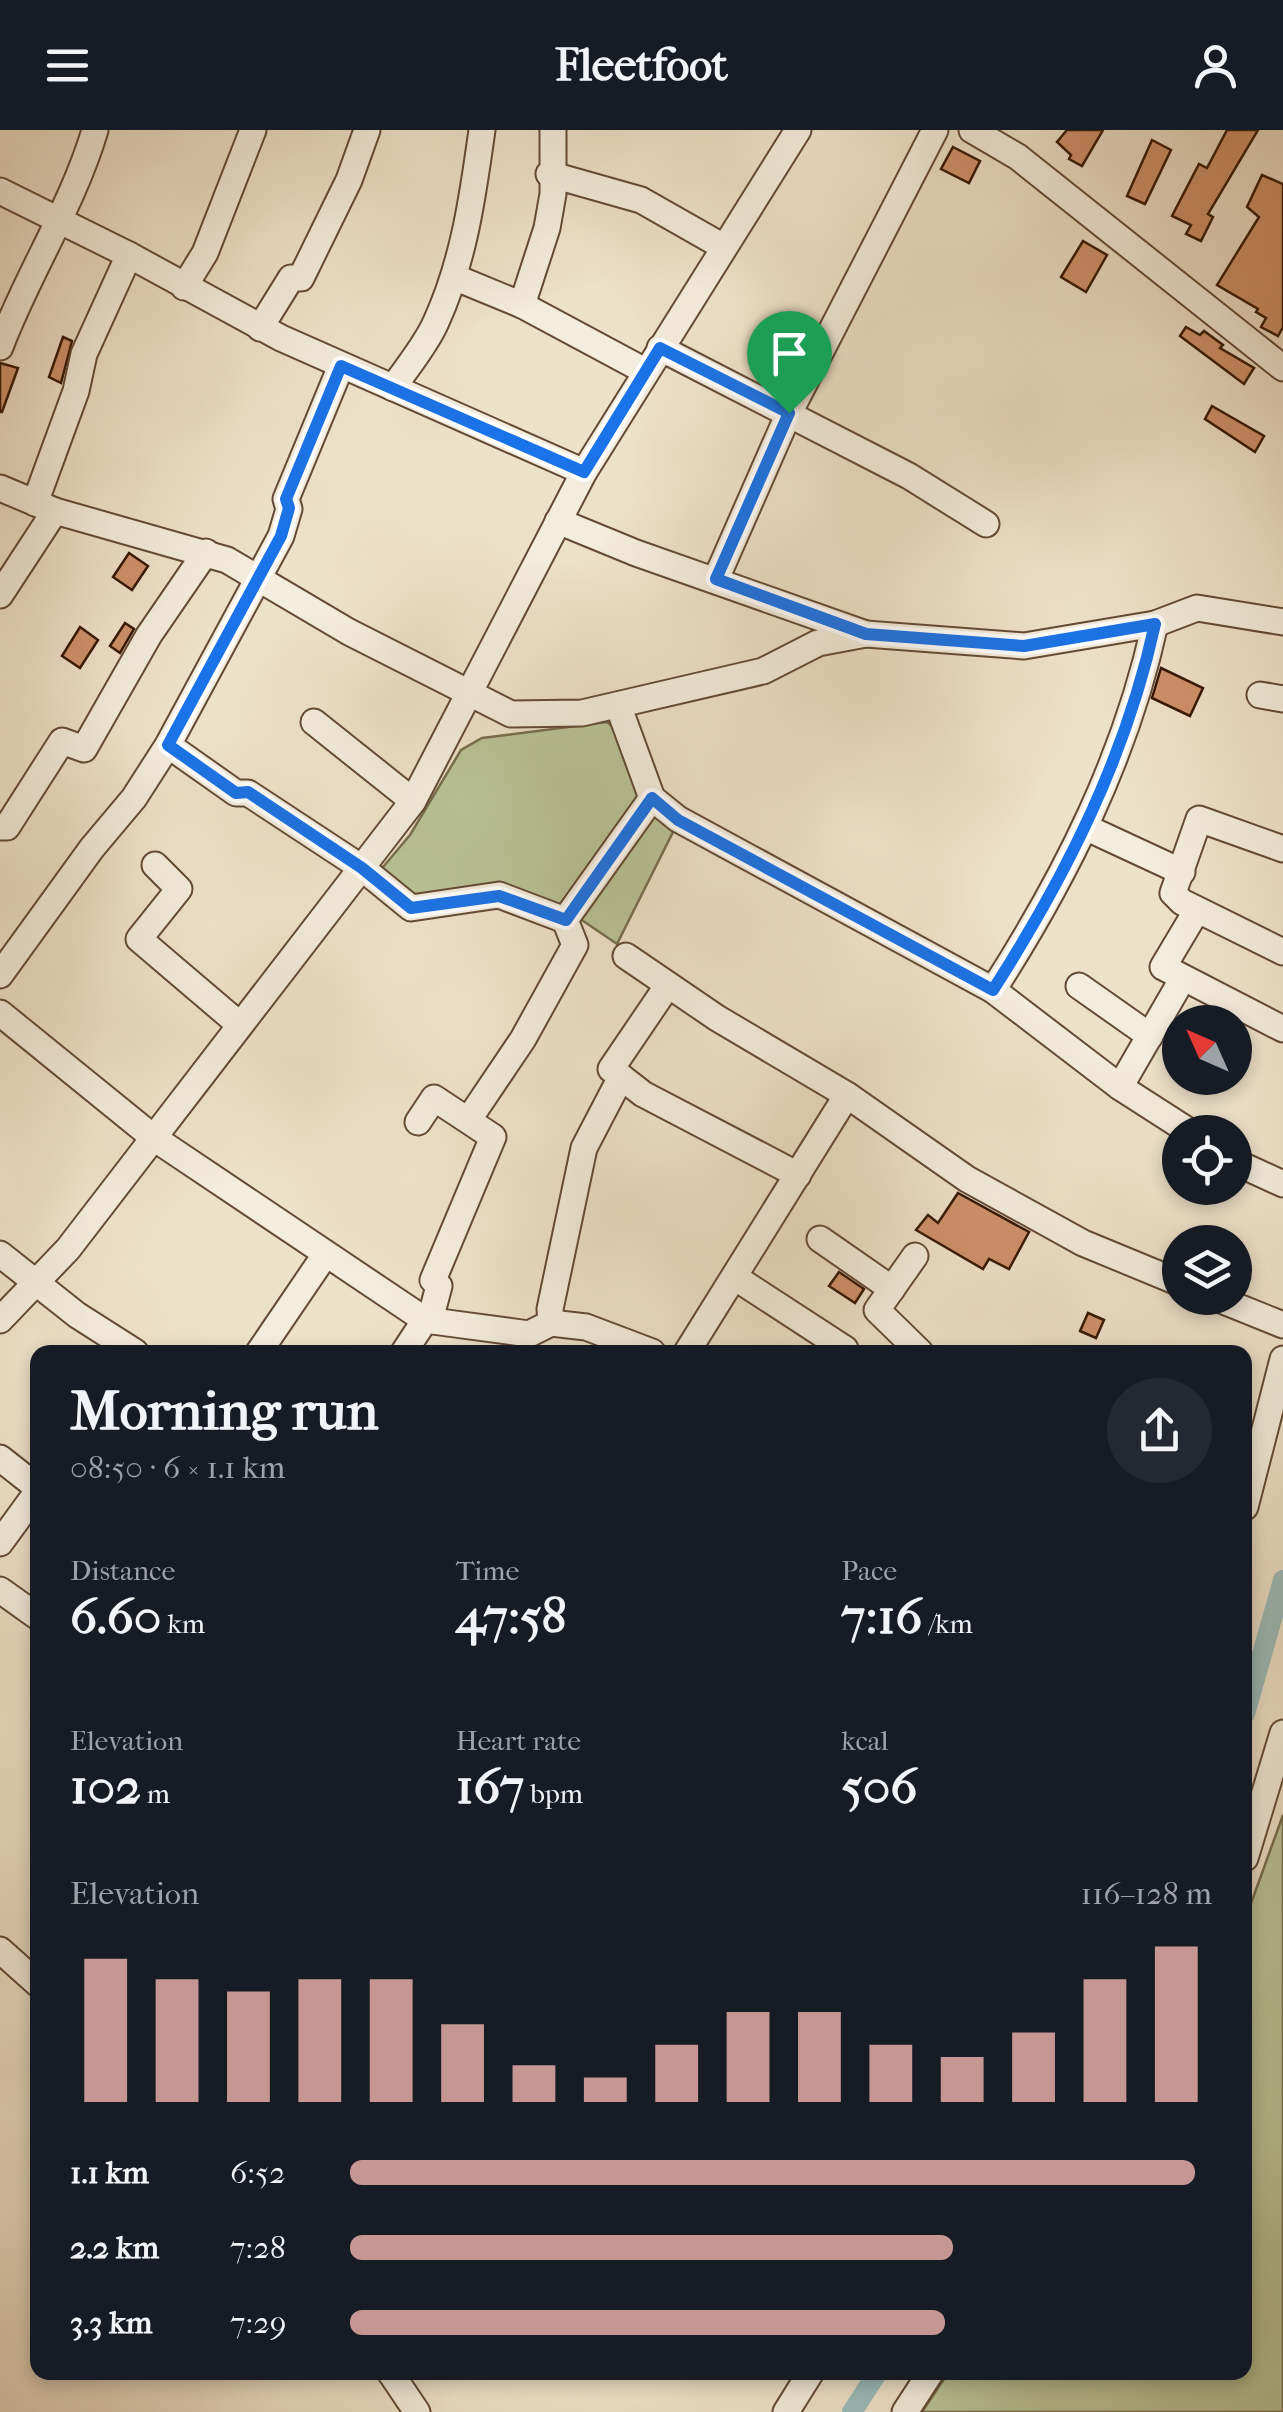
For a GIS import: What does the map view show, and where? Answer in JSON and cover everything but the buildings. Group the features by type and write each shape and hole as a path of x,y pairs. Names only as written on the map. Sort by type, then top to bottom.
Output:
{"street":[{"path":"0,347 24,284 80,176 95,130"},
{"path":"184,288 205,253 253,130"},
{"path":"260,328 292,278 302,278 323,240 366,130"},
{"path":"393,388 435,326 454,276 472,206 482,130"},
{"path":"522,305 547,228 553,130"},
{"path":"0,1320 38,1281 154,1138 413,801 584,472 798,130"},
{"path":"716,579 789,413 935,130"},
{"path":"972,130 1018,157 1283,368"},
{"path":"549,174 641,200 722,246"},
{"path":"0,191 129,254 260,328 584,472"},
{"path":"0,595 45,507 84,354 129,254"},
{"path":"454,276 522,305 645,372"},
{"path":"660,348 910,476 986,524"},
{"path":"0,975 80,862 134,798 168,745 281,536 289,508 286,499 341,366"},
{"path":"0,488 45,507 206,552 470,696 511,714 582,713 763,671 818,643 866,634 1024,646 1155,624 1198,608 1283,622"},
{"path":"558,521 866,634"},
{"path":"0,827 8,827 62,740 84,748 149,635 206,552"},
{"path":"993,990 1052,898 1086,827 1139,698 1155,624"},
{"path":"618,704 652,798 678,820 993,990 1120,1087 1164,1115"},
{"path":"314,722 413,801"},
{"path":"168,745 236,793 248,792 362,868 411,908 499,896 566,920 576,945 523,1039 469,1119"},
{"path":"566,920 652,798"},
{"path":"1283,849 1199,819 1173,893 1197,910 1283,952"},
{"path":"1086,827 1182,872"},
{"path":"155,865 180,889 139,938 240,1026"},
{"path":"1197,910 1163,967 1283,1028"},
{"path":"626,956 847,1095 967,1178 1084,1243 1162,1276"},
{"path":"1120,1087 1183,978"},
{"path":"668,985 610,1070 643,1094 798,1174"},
{"path":"1078,986 1150,1036"},
{"path":"0,1013 154,1138 427,1320 530,1334 551,1323 586,1327 634,1345"},
{"path":"551,1323 550,1308 584,1148 621,1077"},
{"path":"692,1345 847,1095"},
{"path":"409,1345 427,1320 439,1286 433,1280 493,1136 434,1098 418,1122"},
{"path":"1252,1170 1283,1184"},
{"path":"820,1239 892,1289"},
{"path":"0,1254 77,1315 124,1345"},
{"path":"264,1345 326,1255"},
{"path":"913,1345 878,1310 915,1256"},
{"path":"736,1278 838,1345"},
{"path":"1252,1313 1283,1325"},
{"path":"1252,1480 1283,1359"},
{"path":"0,1458 30,1482"},
{"path":"0,1543 30,1500"},
{"path":"4,1602 30,1613"},
{"path":"1252,1835 1283,1733"},
{"path":"0,1950 30,1977"},
{"path":"395,2380 417,2412"},
{"path":"786,2412 807,2380"},
{"path":"905,2412 926,2380"}],"green space":[{"path":"607,722 646,754 637,796 674,830 617,944 567,910 412,903 378,873 410,835 461,750 482,738"},
{"path":"1283,1815 1283,2412 922,2412 943,2380 1252,2380 1252,1901"}],"waterway":[{"path":"1252,1689 1283,1580"},
{"path":"852,2412 873,2380"}],"route":[{"path":"660,348 789,413 716,579 866,634 1024,646 1155,624 1139,698 1086,827 1052,898 993,990 678,820 652,798 566,920 499,896 411,908 362,868 248,792 236,793 168,745 281,536 289,508 286,499 341,366 584,472 660,348"}]}
